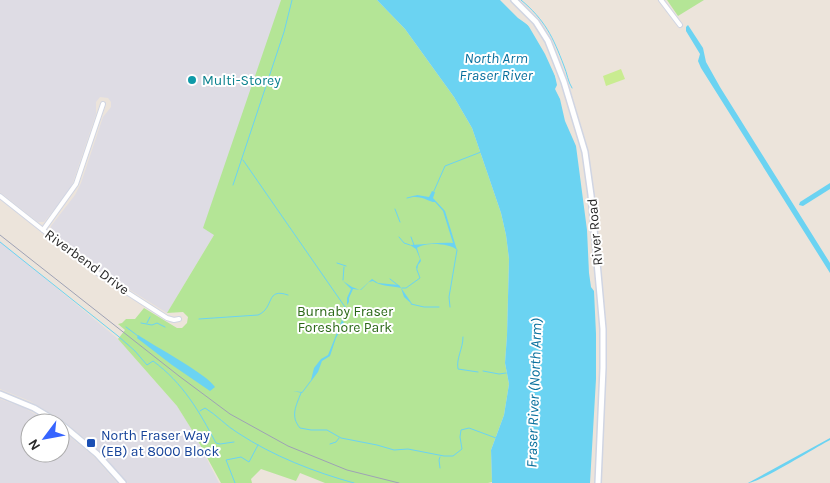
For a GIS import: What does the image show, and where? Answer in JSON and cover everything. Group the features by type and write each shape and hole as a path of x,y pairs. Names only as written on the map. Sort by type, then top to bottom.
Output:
{"street":[{"name":"River Road","path":"514,0 536,22 548,41 564,82 586,159 603,329 598,483"},
{"path":"661,0 680,25"},
{"path":"43,230 76,184 103,104"},
{"name":"Riverbend Drive","path":"0,196 100,275 167,318 179,319"},
{"path":"0,394 43,413"},
{"path":"70,432 96,454 123,483"}],"shaded area":[{"path":"0,0 281,0 214,235 167,313 103,273 50,231 51,226 75,195 81,183 103,117 111,107 111,102 108,98 100,97 96,102 96,114 73,182 69,191 44,222 38,222 0,192"},
{"path":"0,241 118,339 177,406 192,430 219,483 128,483 96,448 70,426 70,413 50,413 30,401 0,389"},
{"path":"0,399 33,413 20,413 20,463 70,463 70,437 93,456 117,483 0,483"}],"green space":[{"name":"Burnaby Fraser Foreshore Park","path":"281,0 377,0 405,29 454,97 472,128 501,213 509,259 505,363 509,384 504,415 491,450 492,482 325,483 300,473 296,481 261,469 251,479 252,483 221,483 177,406 118,339 125,330 118,324 126,319 135,319 144,308 177,328 182,328 187,323 188,317 183,312 167,313 214,235 203,228"},
{"path":"667,0 704,0 678,16"},
{"path":"621,69 625,79 606,86 603,76"}],"water":[{"name":"North Arm Fraser River","path":"377,0 504,0 536,33 550,61 560,90 567,121 577,144 583,176 598,323 598,370 592,483 492,483 491,450 504,415 509,384 505,363 509,259 501,213 472,128 454,97 405,29"},
{"path":"688,25 703,48 706,62 720,87 830,263 830,273 701,68 698,61 700,54 686,31"},
{"path":"830,183 830,189 803,206 799,205 800,202"},
{"path":"432,191 435,192 433,198 445,211 457,250 437,244 417,248 421,261 417,271 416,267 420,259 416,249 410,245 453,243 443,211 435,202 420,197 413,197 417,195 429,197"},
{"path":"372,279 378,283 399,285 413,305 404,297 401,288 383,285 376,283 373,281 360,290"},
{"path":"343,281 359,290 353,289 347,305 347,298 351,289"},
{"path":"342,320 344,323 336,338 330,356 322,361 318,372 302,393 293,391 302,392 311,380 314,368 321,359 328,355"},
{"path":"138,335 202,375 215,387 210,391 137,338"},
{"path":"830,438 830,440 775,471 748,483"}],"pier":[{"path":"500,0 507,0 537,30 543,40 561,83 569,120 579,143 584,168 600,338 594,483 590,483 596,379 594,291 591,287 589,273 587,230 576,146 565,121 560,99 555,89 557,85 555,76 545,54 528,25"}],"waterway":[{"path":"233,185 284,32 292,0"},
{"path":"521,0 542,22 552,38 572,88"},
{"path":"434,191 445,166 481,152"},
{"path":"243,160 345,307"},
{"path":"407,198 415,196"},
{"path":"395,209 400,222"},
{"path":"399,237 404,243 410,245"},
{"path":"411,237 414,245"},
{"path":"0,242 118,336 147,365 153,361 164,370 182,388 216,443 234,442"},
{"path":"450,307 449,297 457,250"},
{"path":"337,263 346,266"},
{"path":"343,280 344,267"},
{"path":"402,288 406,288 420,278 417,270"},
{"path":"390,279 399,286"},
{"path":"199,319 258,315 267,308 273,296 281,293 288,295"},
{"path":"411,304 424,307 439,307"},
{"path":"342,320 345,307"},
{"path":"147,323 150,317"},
{"path":"141,323 152,325 157,323 165,327"},
{"path":"126,327 138,336"},
{"path":"463,337 458,369 478,372"},
{"path":"483,371 499,374 506,373"},
{"path":"301,393 295,415 300,428 327,430 341,438 394,450 408,449 444,456 453,456 462,449 461,430 469,428 496,438"},
{"path":"200,411 205,408 251,441 280,456 324,474 354,483"},
{"path":"330,444 336,442 339,438"},
{"path":"235,483 226,460 241,457 249,462 258,445"},
{"path":"440,457 440,468"}],"railway":[{"path":"0,235 230,414 288,446 347,470 399,483"}],"place":[{"name":"Multi-Storey","path":"192,80"},
{"name":"North Fraser Way (EB) at 8000 Block","path":"91,443"}],"water label":[{"name":"Fraser River (North Arm)","path":"534,393"}]}
